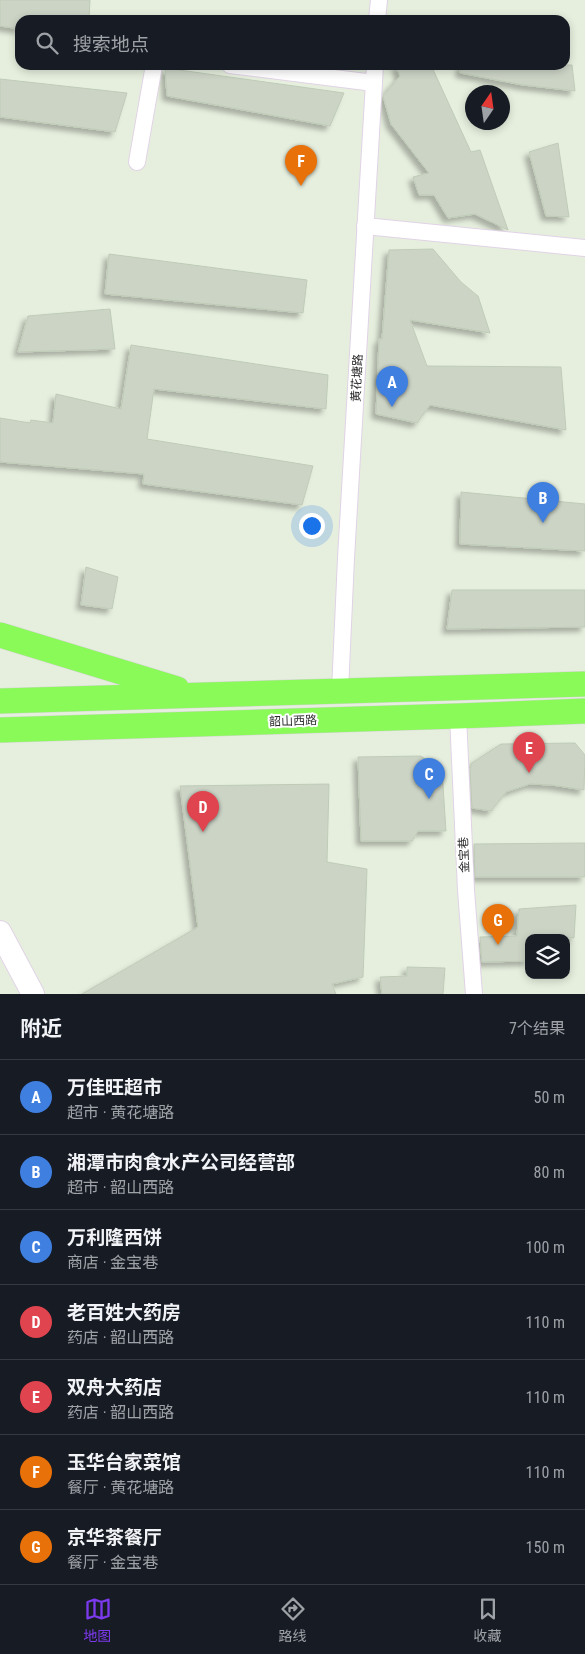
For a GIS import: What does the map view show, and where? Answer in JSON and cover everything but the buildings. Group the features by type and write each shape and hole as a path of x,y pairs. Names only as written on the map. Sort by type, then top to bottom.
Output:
{"main road":[{"path":"0,635 196,695"},
{"path":"0,701 585,684"},
{"name":"韶山西路","path":"0,730 585,711"}],"street":[{"path":"378,15 379,0"},
{"path":"137,162 153,70"},
{"path":"270,70 374,83"},
{"name":"黄花塘路","path":"340,691 375,70"},
{"path":"365,226 585,248"},
{"name":"金宝巷","path":"458,716 466,890 474,994"},
{"path":"0,932 33,994"}],"place":[{"name":"玉华台家菜馆","path":"301,186"},
{"name":"万佳旺超市","path":"392,407"},
{"name":"湘潭市肉食水产公司经营部","path":"543,523"},
{"name":"双舟大药店","path":"529,773"},
{"name":"万利隆西饼","path":"429,799"},
{"name":"老百姓大药房","path":"203,832"},
{"name":"京华茶餐厅","path":"498,945"}]}
